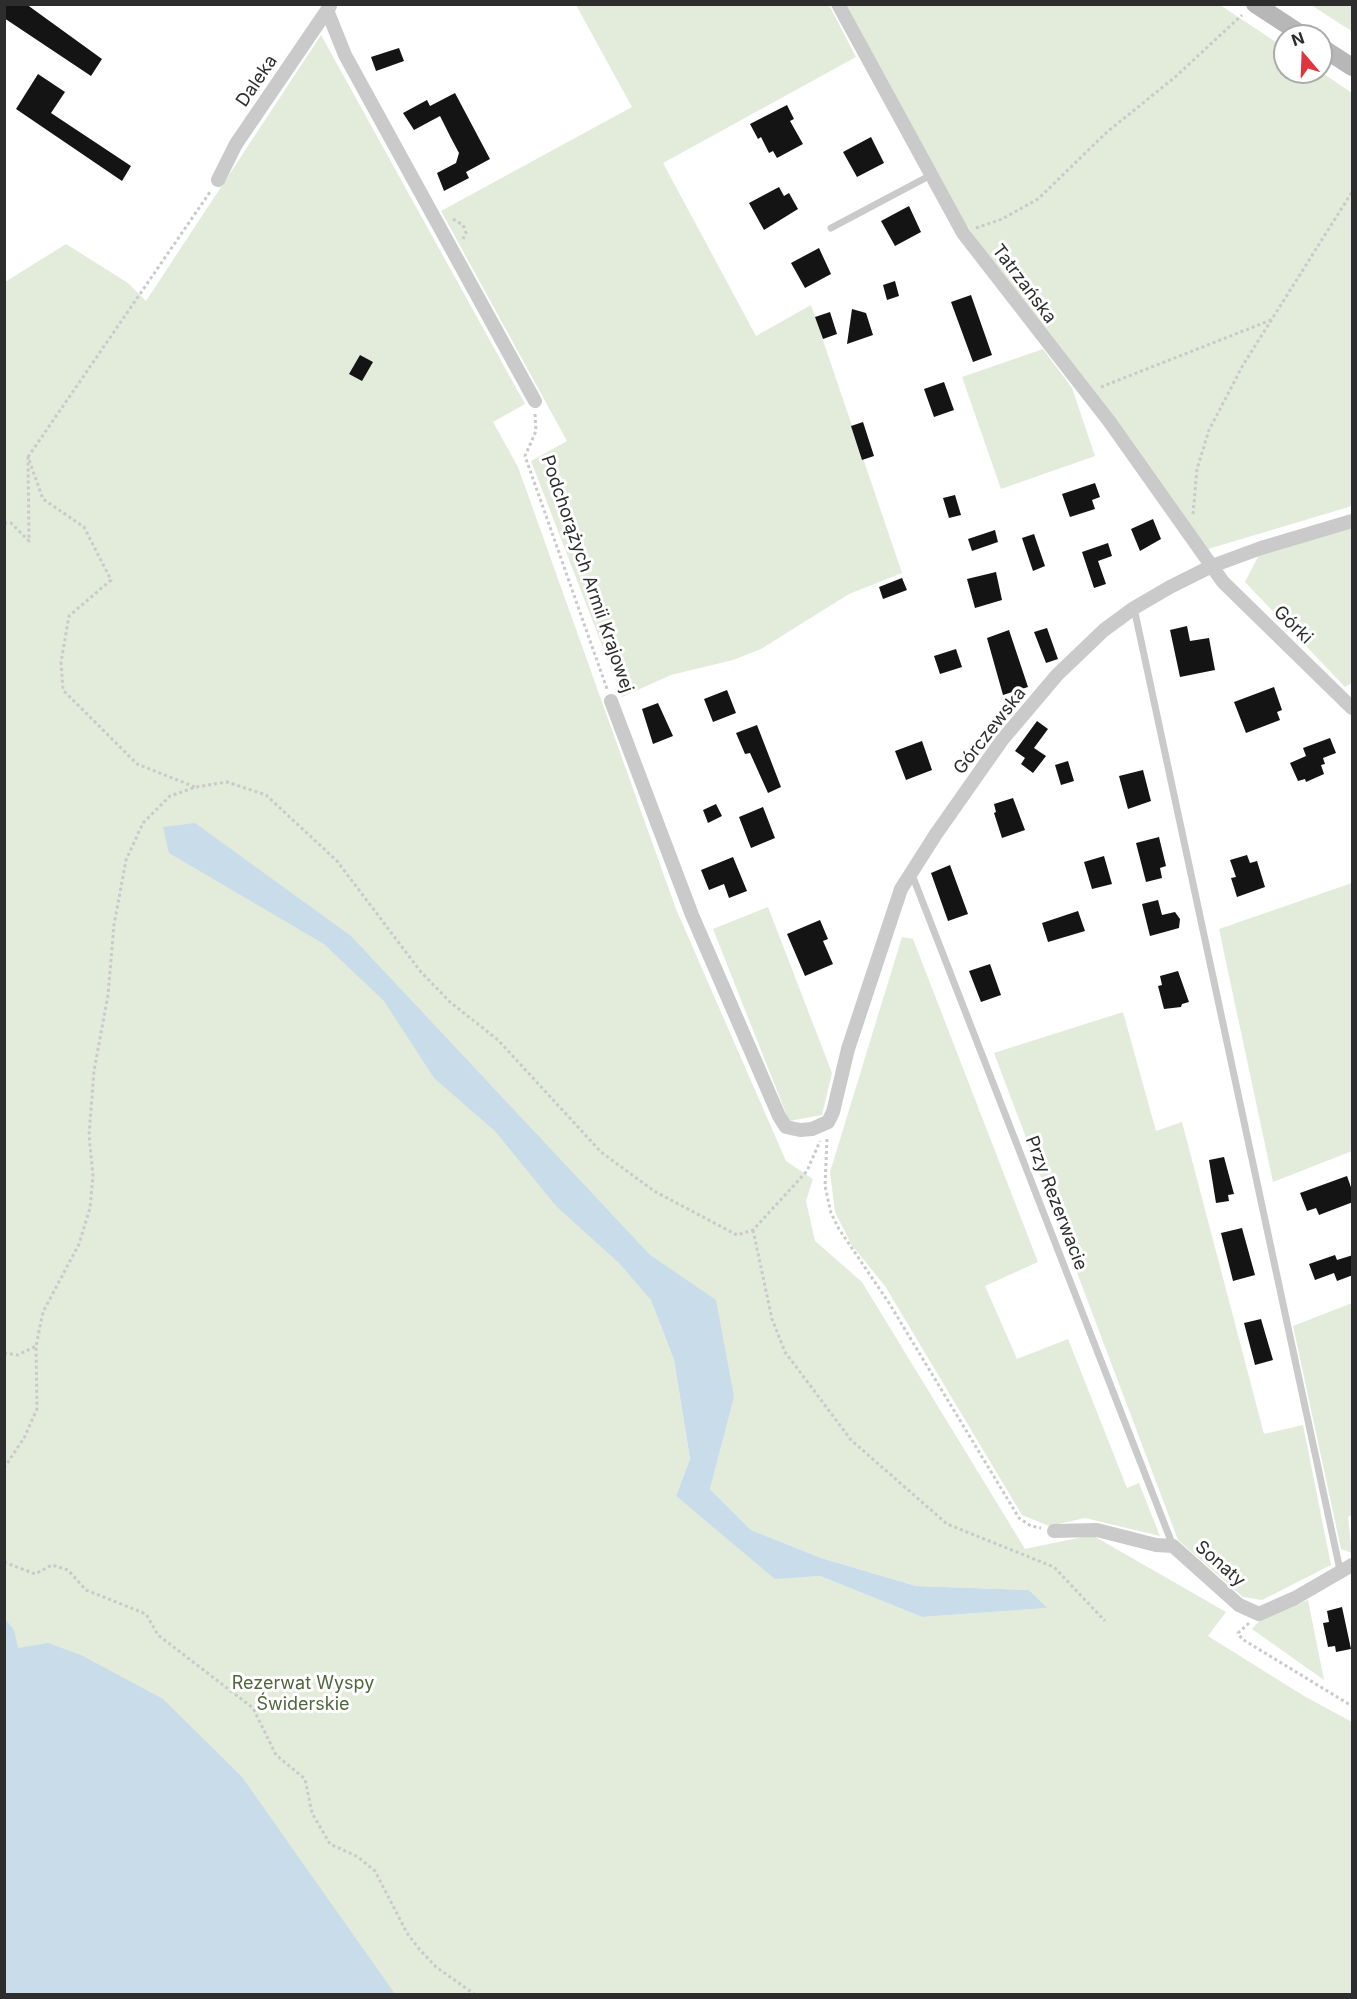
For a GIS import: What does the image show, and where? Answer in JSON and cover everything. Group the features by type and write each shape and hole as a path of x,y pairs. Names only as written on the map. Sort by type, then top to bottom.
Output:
{"main road":[{"path":"1250,8 1281,24"},
{"path":"1333,54 1353,67"}],"street":[{"name":"Tatrzańska","path":"838,4 963,233 1086,393 1212,566"},
{"name":"Daleka","path":"218,180 236,144 329,7"},
{"path":"329,7 345,55 535,401"},
{"name":"Górczewska","path":"828,1122 833,1112 848,1049 895,904 911,872 1002,741 1050,683 1086,645 1134,608 1212,566 1260,548 1353,521"},
{"name":"Górki","path":"1212,566 1223,582 1353,708"},
{"name":"Podchorążych Armii Krajowej","path":"611,701 692,915 779,1116 786,1127 800,1130 828,1122"},
{"name":"Sonaty","path":"1053,1531 1097,1530 1156,1545 1173,1546 1239,1605 1259,1614"},
{"path":"1259,1614 1294,1598 1346,1567"}],"lane":[{"path":"831,228 931,175"},
{"path":"1134,608 1346,1567"},
{"name":"Przy Rezerwacie","path":"911,872 1173,1546"}],"path":[{"path":"963,233 1002,219 1038,199 1107,132 1174,78 1250,8"},
{"path":"4,523 11,523 29,541 28,457 218,180"},
{"path":"1195,542 1192,505 1197,469 1209,430 1243,365 1353,192"},
{"path":"1086,393 1272,320"},
{"name":"Podchorążych Armii Krajowej","path":"535,401 536,431 525,456 611,701"},
{"path":"28,457 43,499 84,527 111,580 69,615 61,662 63,690 137,764 196,787"},
{"path":"4,1468 37,1409 36,1346 43,1312 79,1244 90,1208 93,1176 89,1135 94,1071 108,995 114,925 126,860 143,823 170,796 196,787 227,782 266,795 337,861 421,972 450,1002 498,1040 601,1152 654,1191 737,1235 753,1230 807,1171 828,1122"},
{"path":"828,1122 825,1186 831,1213 839,1229 889,1303 1019,1518 1031,1526 1053,1531"},
{"path":"753,1230 772,1319 785,1352 851,1440 947,1524 1054,1567 1106,1621"},
{"path":"4,1353 18,1354 36,1346"},
{"path":"4,1562 36,1575 52,1565 68,1570 86,1590 146,1614 158,1635 253,1708 276,1755 305,1779 312,1813 330,1844 358,1857 375,1871 407,1933 420,1950 436,1967 474,1995"},
{"path":"1259,1614 1238,1633 1242,1639 1353,1706"}],"green space":[{"path":"576,5 829,5 856,57 663,163 756,336 811,305 902,573 849,594 761,649 733,660 671,675 622,697 531,461 567,441 441,211 632,107"},
{"path":"845,5 1220,5 1273,40 1273,84 1333,84 1333,80 1352,93 1352,506 1208,549 1011,289 966,224"},
{"path":"1311,5 1352,5 1352,31 1345,27"},
{"name":"Rezerwat Wyspy Świderskie","path":"321,35 525,404 493,422 518,467 676,909 786,1161 813,1179 806,1201 815,1241 862,1282 1025,1549 1092,1535 1226,1612 1208,1636 1304,1696 1352,1722 1352,1994 5,1994 5,282 66,244 128,283 146,301","holes":["653,1305 734,1396 710,1489 751,1530 821,1558 916,1586 1029,1590 1046,1608 922,1617 820,1576 775,1578 676,1496 690,1459 674,1360"]},
{"path":"1043,349 1072,388 1095,456 1001,489 962,377"},
{"path":"1352,527 1352,683 1345,687 1245,582 1259,555"},
{"path":"1352,883 1352,1151 1273,1182 1219,929"},
{"path":"768,907 832,1073 822,1115 789,1121 713,929"},
{"path":"902,937 913,939 1038,1262 985,1286 1017,1359 1068,1339 1127,1488 1139,1483 1160,1536 1085,1518 1049,1526 1022,1515 885,1286 851,1244 835,1212 830,1172"},
{"path":"1123,1012 1156,1131 1182,1122 1264,1434 1303,1425 1331,1565 1262,1600 1243,1597 1178,1540 994,1053"},
{"path":"1352,1303 1352,1515 1348,1517 1352,1553 1341,1549 1293,1326"},
{"path":"1308,1600 1324,1680 1252,1629 1261,1619"}],"water":[{"path":"195,823 351,936 650,1255 716,1300 734,1397 710,1489 751,1530 821,1558 916,1586 1029,1590 1047,1608 922,1617 820,1576 775,1579 676,1496 690,1459 674,1360 651,1300 619,1263 556,1206 495,1131 434,1078 384,1001 324,944 169,853 163,827"},
{"path":"5,1619 14,1630 18,1648 48,1643 81,1655 163,1699 242,1777 395,1994 5,1994"}],"building":[{"path":"4,4 26,4 102,59 91,76 4,18"},
{"path":"399,48 404,61 376,71 371,57"},
{"path":"38,74 65,92 51,113 131,166 122,181 16,109"},
{"path":"455,93 490,159 466,172 469,178 444,191 437,173 456,163 459,153 440,116 414,130 403,113 427,100 430,106"},
{"path":"787,105 794,119 790,121 803,144 777,158 773,151 769,153 761,137 758,139 750,124"},
{"path":"871,137 884,163 857,177 843,152"},
{"path":"779,187 784,196 789,193 798,209 764,230 749,203"},
{"path":"909,206 921,232 895,246 881,221"},
{"path":"819,248 831,274 805,288 791,263"},
{"path":"895,281 899,296 887,300 883,285"},
{"path":"971,295 992,355 973,362 951,302"},
{"path":"852,309 866,313 873,335 847,344"},
{"path":"830,312 837,334 823,339 815,317"},
{"path":"360,355 373,362 362,381 349,374"},
{"path":"944,382 954,410 934,417 924,389"},
{"path":"863,422 874,456 862,460 851,426"},
{"path":"1095,483 1100,497 1092,500 1095,509 1070,517 1062,494"},
{"path":"955,495 961,515 949,518 943,498"},
{"path":"1153,519 1161,539 1140,551 1131,529"},
{"path":"995,530 998,542 972,551 968,539"},
{"path":"1034,534 1045,566 1033,571 1022,538"},
{"path":"1108,543 1112,556 1098,561 1106,584 1094,588 1082,552"},
{"path":"996,572 1002,600 975,608 967,579"},
{"path":"902,578 907,590 883,599 879,587"},
{"path":"1187,626 1190,641 1209,638 1215,670 1180,677 1170,630"},
{"path":"1047,628 1058,659 1046,663 1034,632"},
{"path":"1009,630 1028,687 1003,695 987,638"},
{"path":"956,649 962,667 940,674 934,656"},
{"path":"1274,687 1282,710 1277,712 1280,720 1246,733 1234,702"},
{"path":"727,690 736,713 713,722 704,699"},
{"path":"658,703 673,736 653,744 642,709"},
{"path":"1037,721 1048,729 1034,748 1046,756 1033,773 1021,764 1025,758 1015,751"},
{"path":"757,725 781,787 768,793 750,753 745,754 736,733"},
{"path":"1330,738 1336,753 1323,758 1325,764 1321,765 1324,774 1306,782 1305,779 1298,781 1290,763 1306,756 1303,748"},
{"path":"922,741 932,770 906,780 895,751"},
{"path":"1068,761 1074,781 1061,785 1055,765"},
{"path":"1143,770 1151,801 1128,809 1119,776"},
{"path":"1013,798 1025,830 1002,838 994,813 996,812 994,804"},
{"path":"716,804 722,816 708,823 703,810"},
{"path":"763,807 775,838 751,848 739,817"},
{"path":"1159,837 1166,866 1160,868 1162,878 1146,882 1136,843"},
{"path":"1247,855 1250,863 1257,861 1265,887 1237,897 1231,878 1236,877 1230,860"},
{"path":"1104,856 1112,884 1092,889 1084,862"},
{"path":"733,857 747,891 729,898 724,884 709,890 701,870"},
{"path":"950,865 968,914 948,921 931,873"},
{"path":"1158,900 1162,915 1175,912 1180,919 1179,928 1150,936 1142,904"},
{"path":"1078,911 1085,931 1048,942 1042,923"},
{"path":"820,920 828,939 823,941 833,964 805,976 787,934"},
{"path":"990,964 1001,995 981,1002 969,971"},
{"path":"1178,971 1189,1002 1182,1004 1181,1007 1164,1009 1158,986 1162,985 1160,976"},
{"path":"1224,1157 1234,1194 1228,1195 1229,1201 1216,1203 1209,1160"},
{"path":"1347,1176 1353,1193 1353,1202 1319,1215 1316,1208 1307,1211 1300,1193"},
{"path":"1242,1228 1255,1275 1233,1281 1221,1233"},
{"path":"1335,1255 1337,1260 1353,1255 1353,1275 1337,1281 1334,1273 1315,1280 1309,1264"},
{"path":"1261,1319 1273,1360 1255,1365 1244,1323"},
{"path":"1342,1607 1351,1649 1336,1652 1335,1646 1328,1647 1323,1623 1329,1622 1327,1611"}]}
